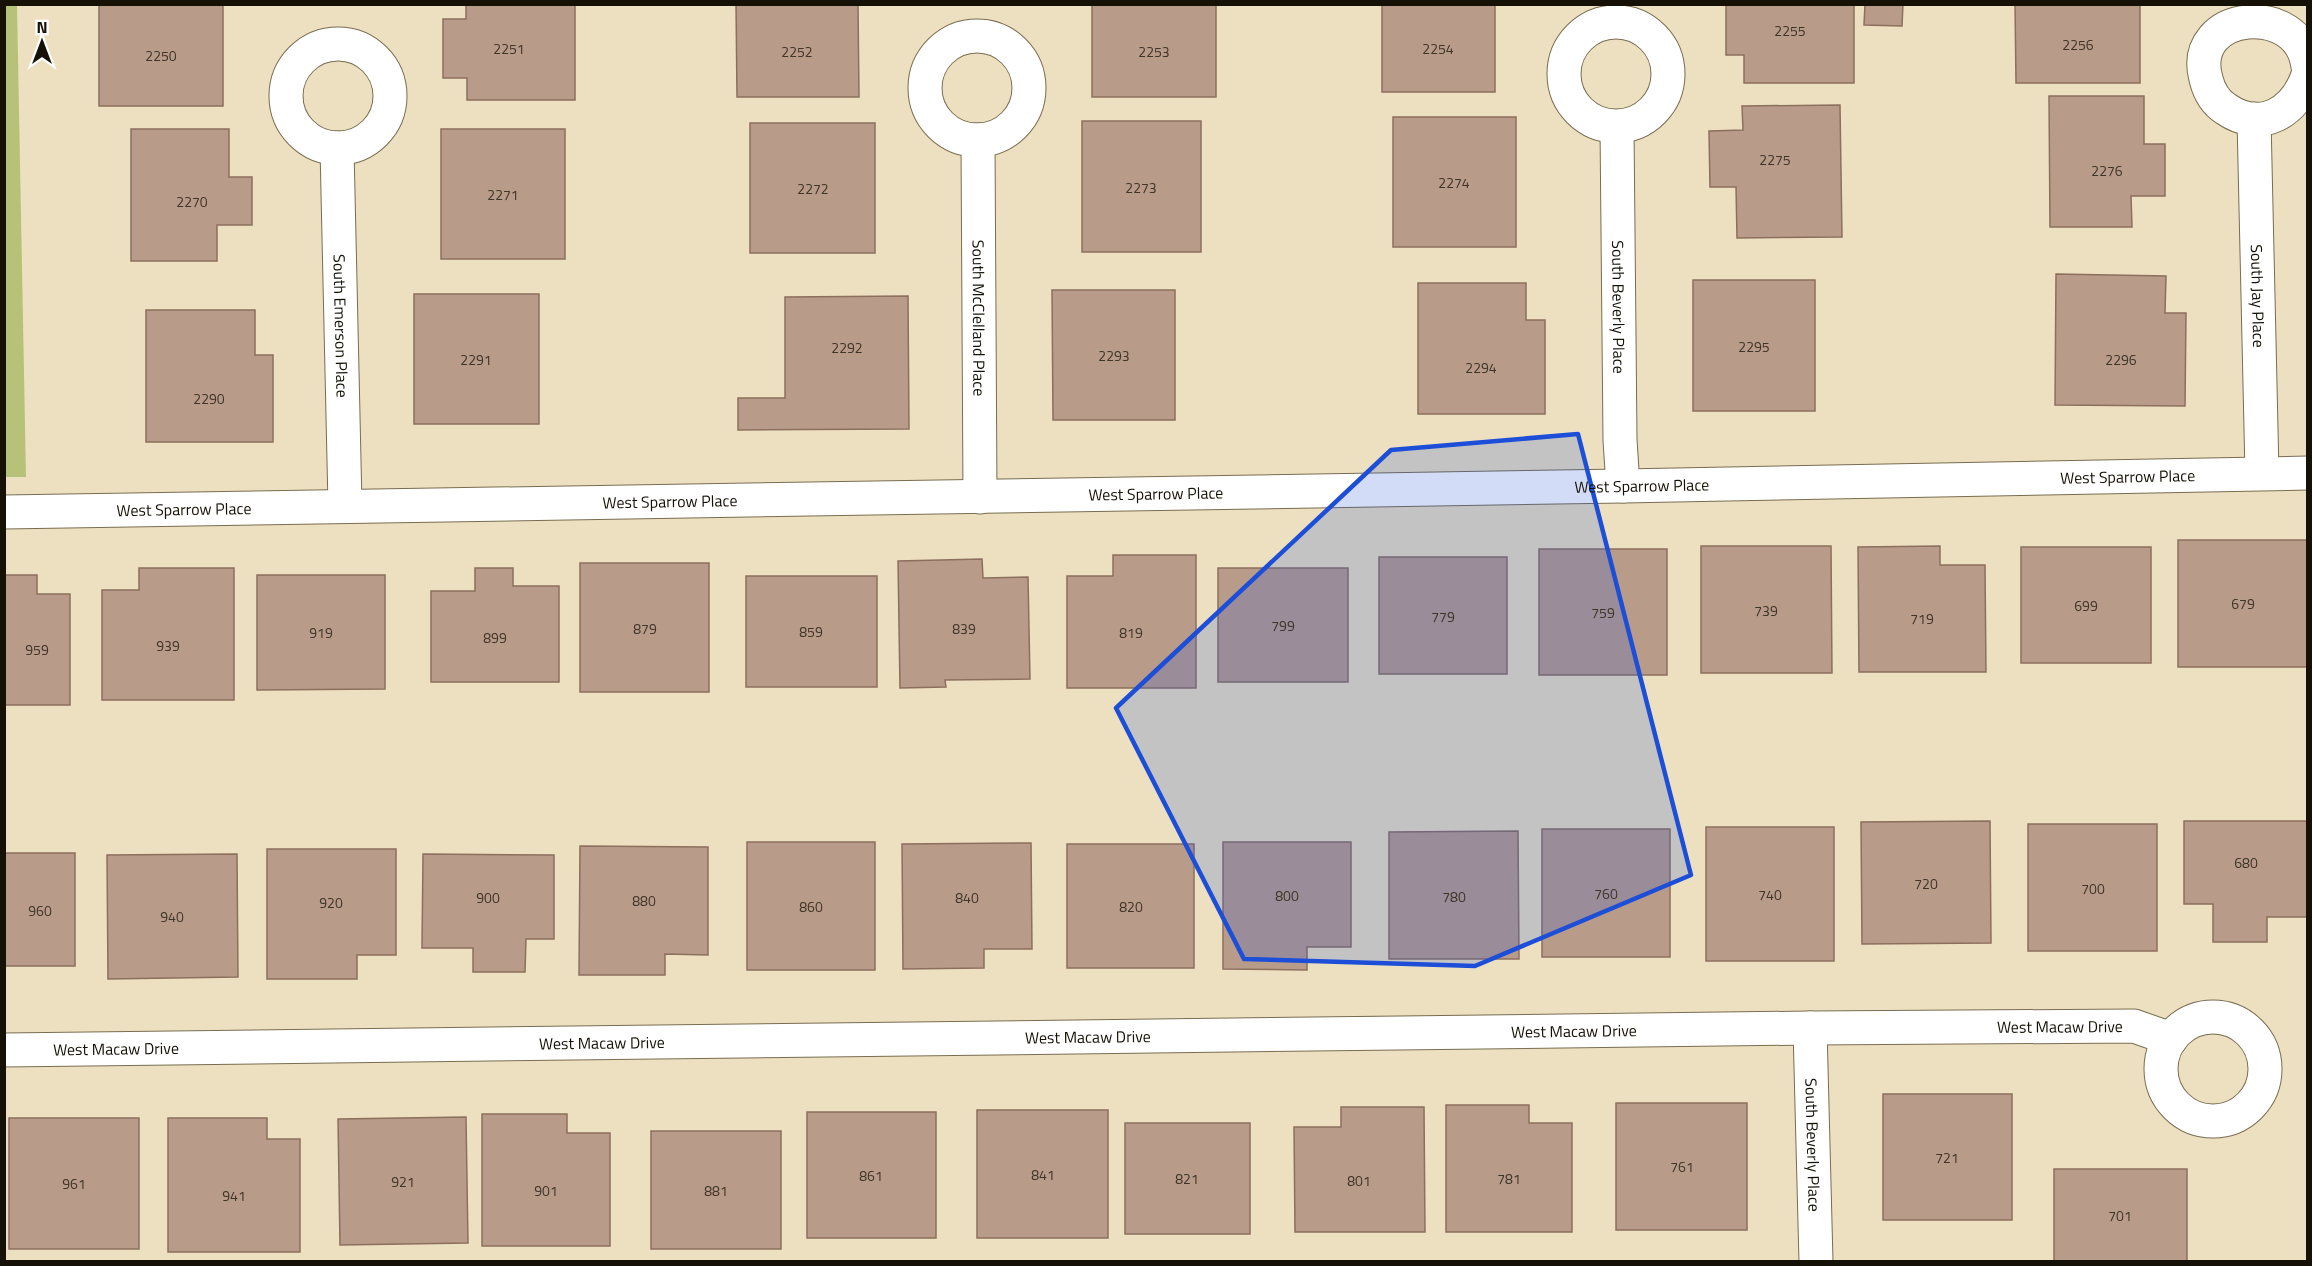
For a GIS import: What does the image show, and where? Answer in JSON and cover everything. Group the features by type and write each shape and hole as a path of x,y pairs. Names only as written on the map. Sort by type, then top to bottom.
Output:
{"street":[{"path":"2307,67 2306,54 2298,37 2284,24 2267,16 2247,15 2229,22 2215,35 2205,52 2203,71 2208,90 2220,105 2235,116 2254,119 2273,116 2290,106 2302,92 2307,75"},
{"name":"South Jay Place","path":"2254,119 2262,473"},
{"name":"South Beverly Place","path":"1617,126 1620,441 1623,486"},
{"name":"South McClelland Place","path":"978,140 980,497"},
{"name":"South Emerson Place","path":"337,148 345,505"},
{"name":"West Sparrow Place","path":"4,512 2307,473"},
{"name":"West Macaw Drive","path":"4,1050 2134,1026 2171,1039"},
{"name":"South Beverly Place","path":"1810,1028 1816,1262"}],"highlighted area":[{"path":"1578,434 1691,875 1475,966 1244,959 1116,708 1391,450"}],"green space":[{"path":"4,5 17,5 26,477 4,477"}],"building":[{"path":"99,4 223,4 223,106 99,106"},
{"path":"466,4 575,4 575,100 467,100 467,78 443,78 443,19 466,19"},
{"path":"736,4 858,4 859,97 737,97"},
{"path":"1092,4 1216,4 1216,97 1092,97"},
{"path":"1382,4 1495,4 1495,92 1382,92"},
{"path":"1726,4 1854,4 1854,83 1744,83 1744,55 1726,55"},
{"path":"1865,4 1903,4 1902,26 1864,25"},
{"path":"2015,4 2140,4 2140,83 2016,83"},
{"path":"2049,96 2144,96 2144,144 2165,144 2165,196 2131,196 2132,227 2050,227"},
{"path":"1840,105 1842,237 1737,238 1736,187 1710,187 1709,131 1743,130 1742,106"},
{"path":"1393,117 1516,117 1516,247 1393,247"},
{"path":"1082,121 1201,121 1201,252 1082,252"},
{"path":"750,123 875,123 875,253 750,253"},
{"path":"131,129 229,129 229,177 252,177 252,225 217,225 217,261 131,261"},
{"path":"441,129 565,129 565,259 441,259"},
{"path":"2056,274 2166,276 2165,313 2186,313 2185,406 2055,405"},
{"path":"1693,280 1815,280 1815,411 1693,411"},
{"path":"1418,283 1526,283 1526,320 1545,320 1545,414 1418,414"},
{"path":"1052,290 1175,290 1175,420 1053,420"},
{"path":"414,294 539,294 539,424 414,424"},
{"path":"908,296 909,429 738,430 738,398 785,398 785,297"},
{"path":"146,310 255,310 255,355 273,355 273,442 146,442"},
{"path":"2178,540 2308,540 2308,667 2178,667"},
{"path":"1701,546 1831,546 1832,673 1701,673"},
{"path":"1940,546 1940,565 1985,565 1986,672 1859,672 1858,547"},
{"path":"2021,547 2151,547 2151,663 2021,663"},
{"path":"1539,549 1667,549 1667,675 1539,675"},
{"path":"1113,555 1196,555 1196,688 1067,688 1067,576 1113,576"},
{"path":"1379,557 1507,557 1507,674 1379,674"},
{"path":"982,559 983,578 1028,577 1030,679 945,680 946,687 900,688 898,561"},
{"path":"580,563 709,563 709,692 580,692"},
{"path":"139,568 234,568 234,700 102,700 102,590 139,590"},
{"path":"475,568 513,568 513,586 559,586 559,682 431,682 431,591 475,591"},
{"path":"1218,568 1348,568 1348,682 1218,682"},
{"path":"4,575 37,575 37,594 70,594 70,705 4,705"},
{"path":"257,575 385,575 385,689 257,690"},
{"path":"746,576 877,576 877,687 746,687"},
{"path":"1990,821 1991,943 1862,944 1861,822"},
{"path":"2184,821 2308,821 2308,917 2267,917 2267,942 2213,942 2213,904 2184,904"},
{"path":"2028,824 2157,824 2157,951 2028,951"},
{"path":"1706,827 1834,827 1834,961 1706,961"},
{"path":"1542,829 1670,829 1670,957 1542,957"},
{"path":"1518,831 1519,959 1389,959 1389,832"},
{"path":"747,842 875,842 875,970 747,970"},
{"path":"1223,842 1351,842 1351,947 1307,947 1307,970 1223,969"},
{"path":"1031,843 1032,949 984,949 984,968 903,969 902,844"},
{"path":"1067,844 1194,844 1194,968 1067,968"},
{"path":"580,846 708,847 708,955 665,954 665,975 579,975"},
{"path":"267,849 396,849 396,955 357,955 357,979 267,979"},
{"path":"4,853 75,853 75,966 4,966"},
{"path":"237,854 238,977 108,979 107,855"},
{"path":"423,854 554,855 554,939 526,939 525,972 473,972 473,948 422,948"},
{"path":"1883,1094 2012,1094 2012,1220 1883,1220"},
{"path":"1616,1103 1747,1103 1747,1230 1616,1230"},
{"path":"1446,1105 1529,1105 1529,1123 1572,1123 1572,1232 1446,1232"},
{"path":"1341,1107 1424,1107 1425,1232 1295,1232 1294,1127 1341,1127"},
{"path":"977,1110 1108,1110 1108,1238 977,1238"},
{"path":"807,1112 936,1112 936,1238 807,1238"},
{"path":"482,1114 567,1114 567,1133 610,1133 610,1246 482,1246"},
{"path":"466,1117 468,1243 340,1245 338,1119"},
{"path":"9,1118 139,1118 139,1249 9,1249"},
{"path":"168,1118 267,1118 267,1139 300,1139 300,1252 168,1252"},
{"path":"1125,1123 1250,1123 1250,1234 1125,1234"},
{"path":"651,1131 781,1131 781,1249 651,1249"},
{"path":"2054,1169 2187,1169 2187,1262 2054,1262"}]}
